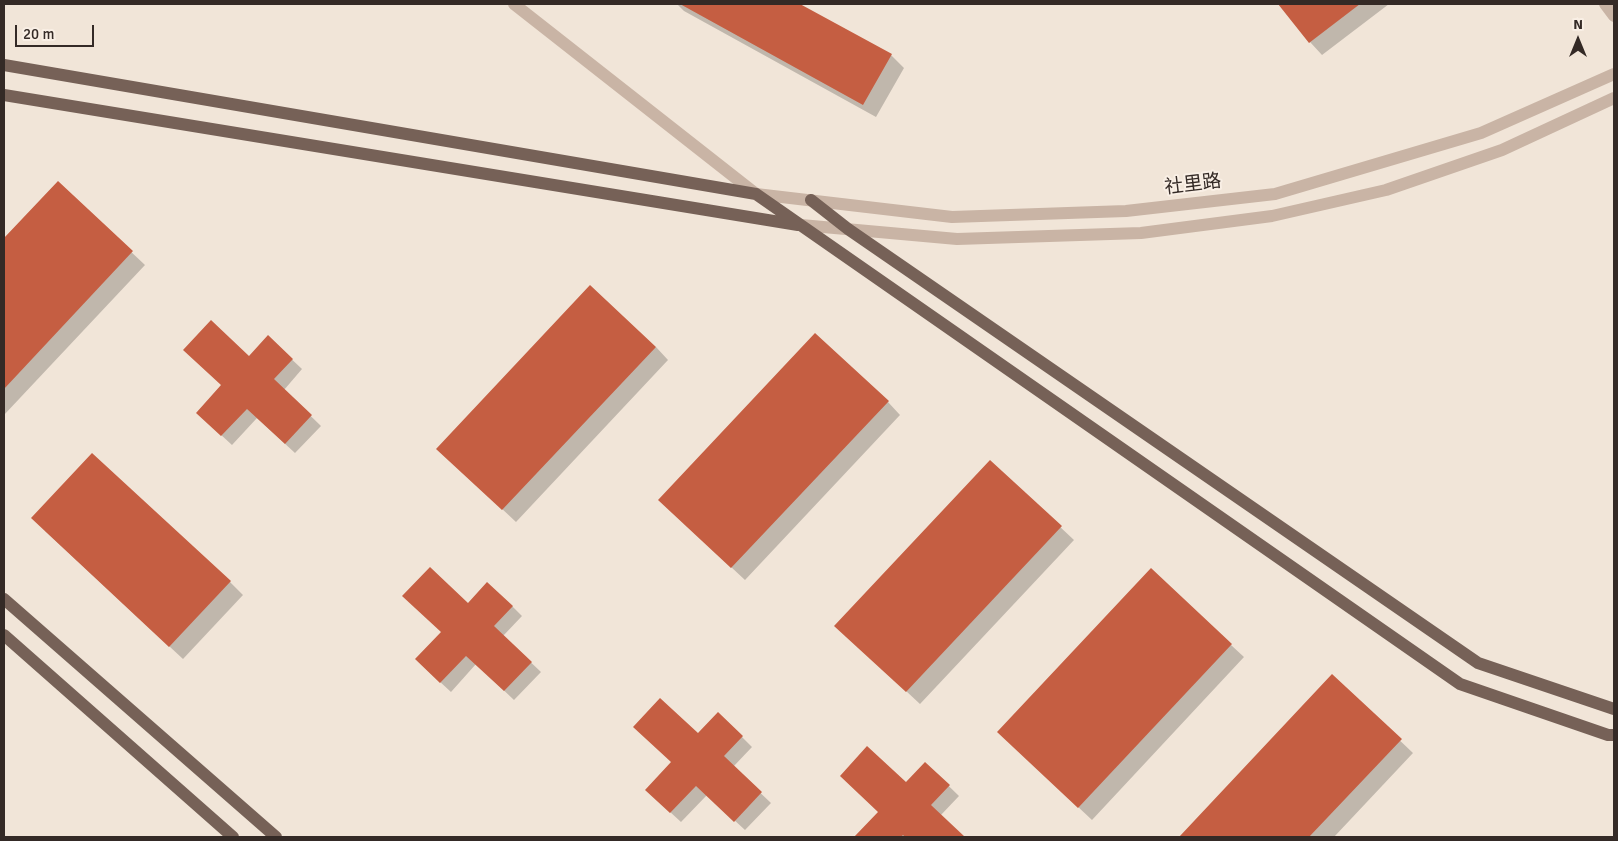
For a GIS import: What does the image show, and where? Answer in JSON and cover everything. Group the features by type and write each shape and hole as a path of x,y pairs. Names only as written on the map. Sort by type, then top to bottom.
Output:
{"main road":[{"path":"4,65 756,194 1460,684 1608,735 1614,735"},
{"path":"4,95 801,225"},
{"path":"811,200 848,229 1478,663 1614,709"},
{"path":"4,599 276,837"},
{"path":"4,636 233,837"}],"street":[{"path":"514,4 756,194"},
{"path":"1605,4 1614,16"},
{"name":"社里路","path":"756,194 952,217 1126,211 1274,194 1481,133 1614,74"},
{"path":"801,225 956,239 1141,233 1272,216 1386,190 1502,150 1614,98"}],"building":[{"path":"680,4 800,4 892,54 863,105"},
{"path":"1278,4 1360,4 1309,43"},
{"path":"58,181 133,251 4,389 4,238"},
{"path":"590,285 656,347 502,510 436,449"},
{"path":"211,320 249,356 268,335 293,359 274,379 312,415 285,444 247,409 221,436 196,413 221,385 183,350"},
{"path":"815,333 889,401 731,568 658,500"},
{"path":"92,453 231,581 169,647 31,518"},
{"path":"990,460 1062,526 906,692 834,626"},
{"path":"430,567 468,603 487,582 513,606 494,626 532,662 504,691 466,656 440,683 415,659 441,632 402,596"},
{"path":"1151,568 1232,644 1078,808 997,732"},
{"path":"1332,674 1402,739 1309,837 1179,837"},
{"path":"660,698 698,733 718,712 743,736 724,756 762,792 734,822 696,786 670,813 645,790 671,762 633,727"},
{"path":"867,746 906,782 925,762 950,785 931,805 965,837 905,837 903,835 901,837 854,837 878,812 840,776"}]}
